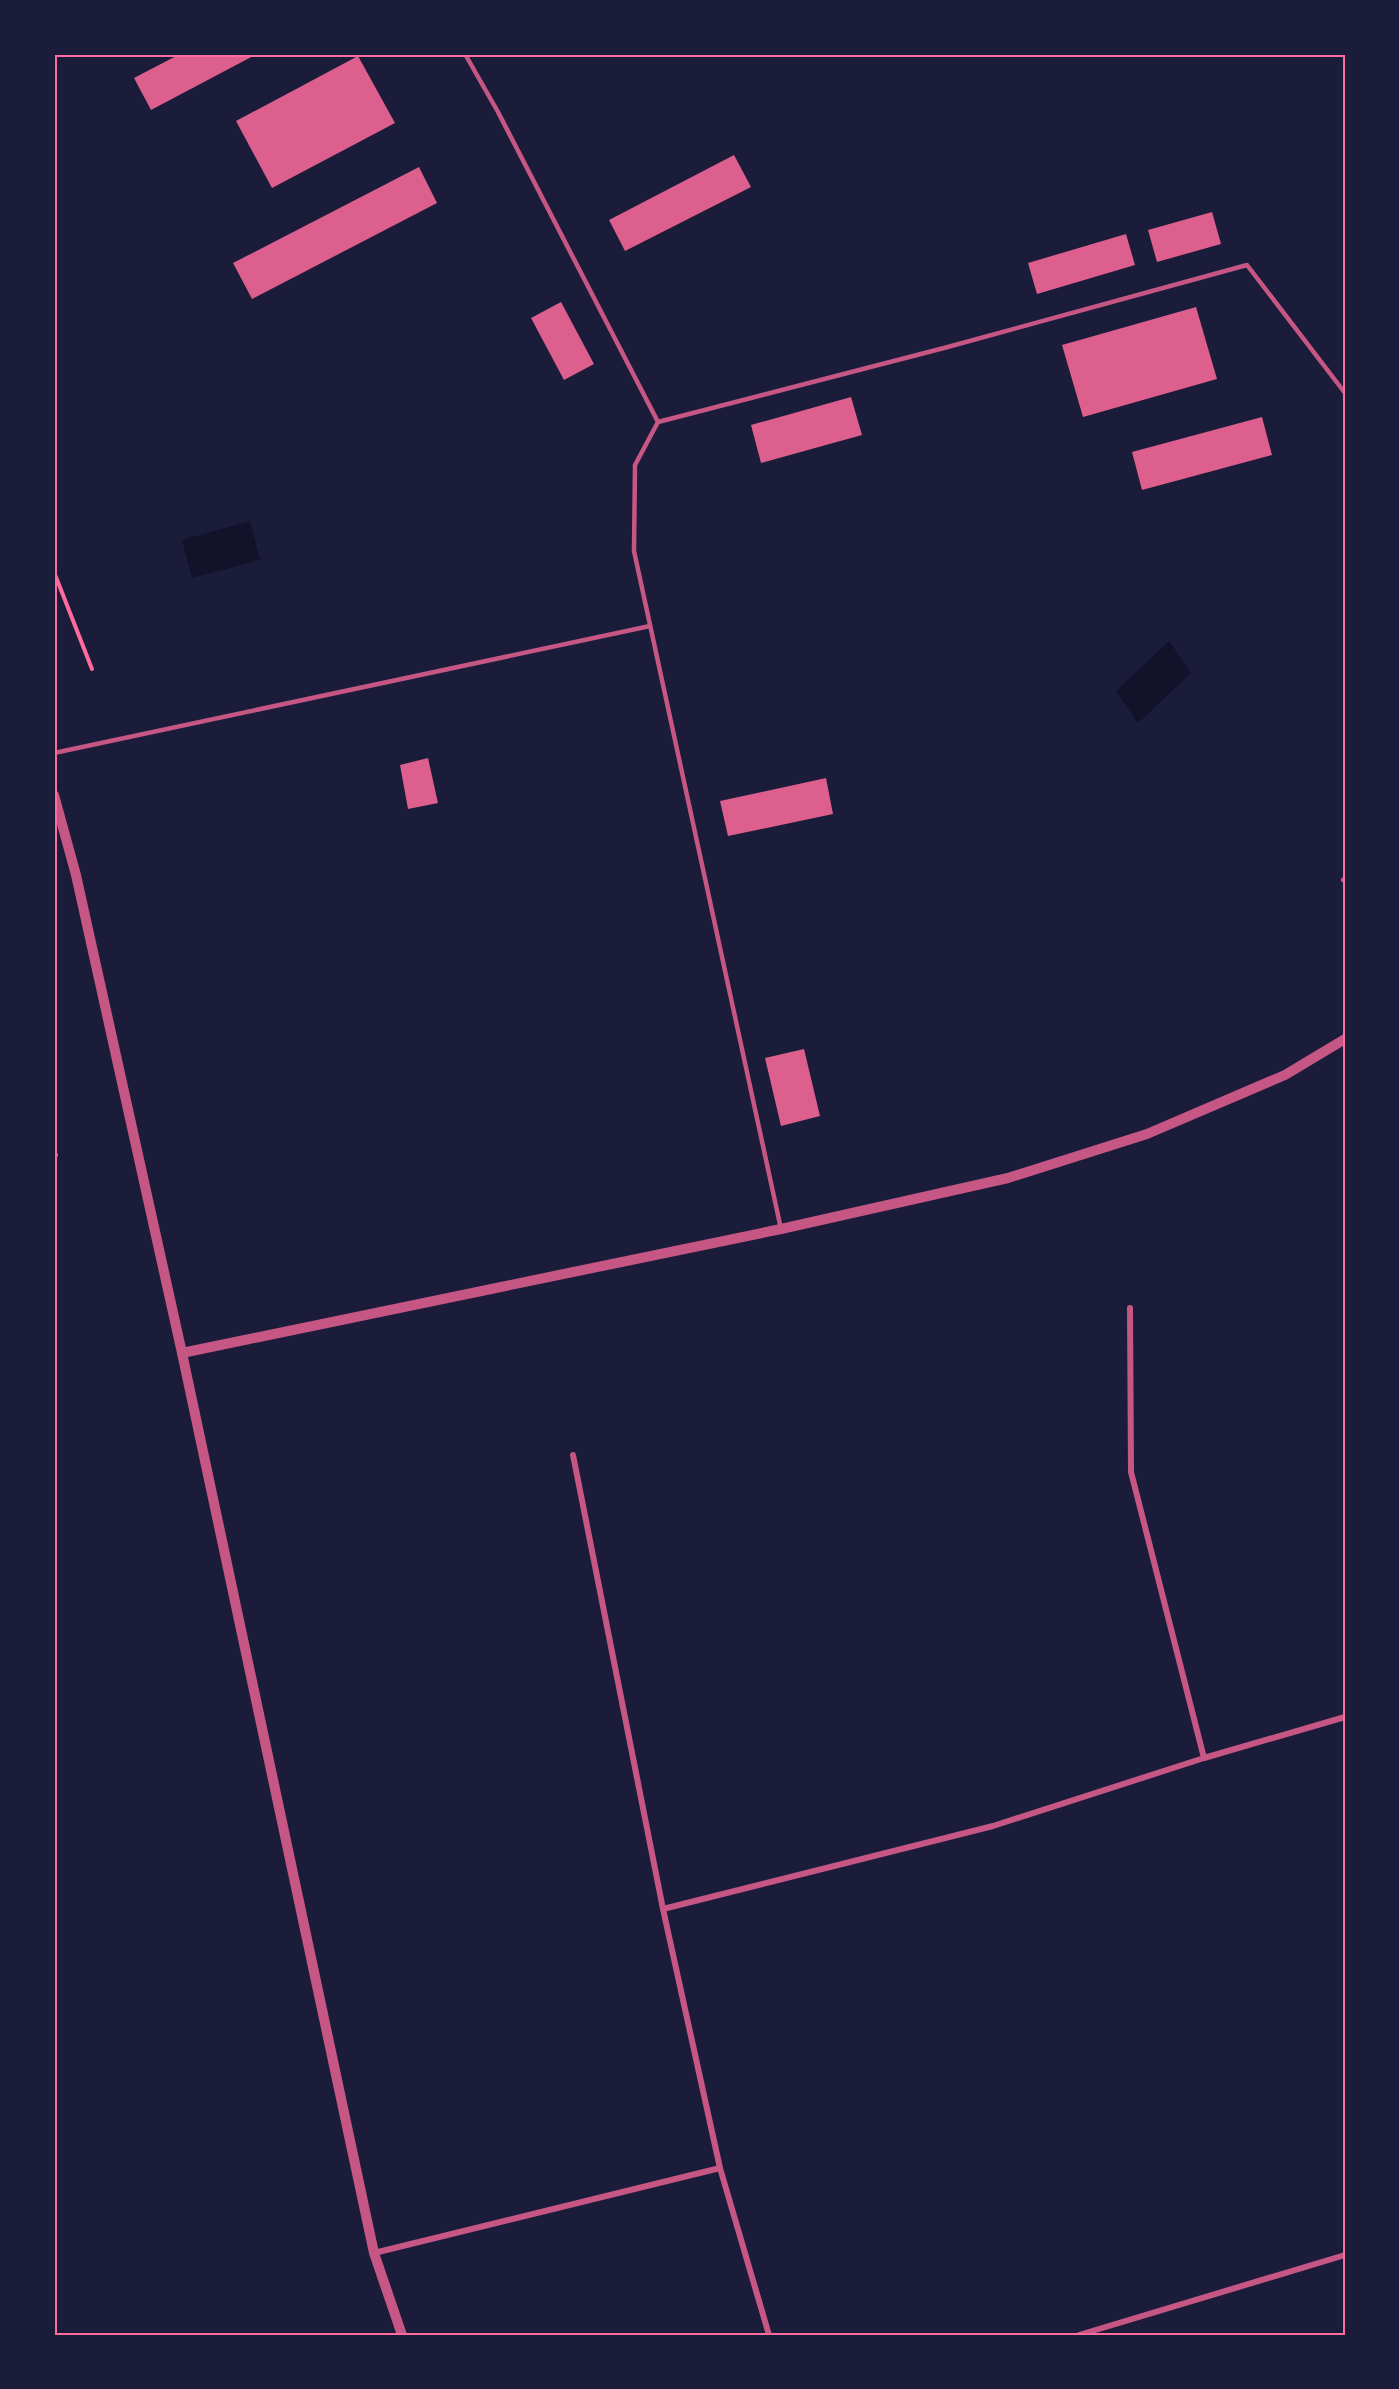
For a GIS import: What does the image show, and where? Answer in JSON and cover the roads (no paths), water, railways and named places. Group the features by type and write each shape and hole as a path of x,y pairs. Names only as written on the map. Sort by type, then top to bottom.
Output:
{"street":[{"path":"54,795 76,875 182,1353 374,2253 402,2335"},
{"path":"182,1353 781,1229 1008,1178 1147,1134 1285,1075 1345,1039"},
{"path":"1130,1308 1131,1472 1204,1758"},
{"path":"573,1455 663,1909 720,2168 769,2335"},
{"path":"663,1909 993,1826 1204,1758 1345,1717"},
{"path":"374,2253 720,2168"},
{"path":"1079,2335 1345,2255"}],"lane":[{"path":"465,54 498,112 658,422"},
{"path":"781,1229 633,551 635,465 658,422 944,348 1247,265 1345,393"},
{"path":"54,753 650,626"}]}
